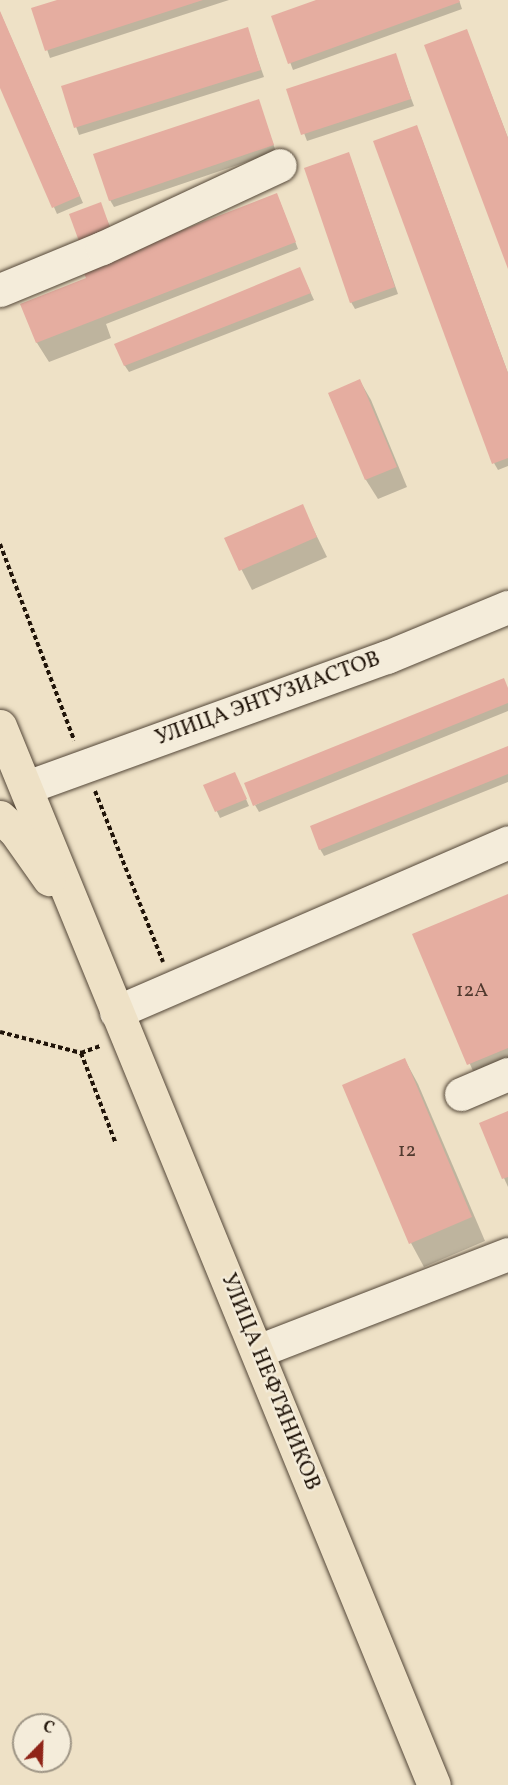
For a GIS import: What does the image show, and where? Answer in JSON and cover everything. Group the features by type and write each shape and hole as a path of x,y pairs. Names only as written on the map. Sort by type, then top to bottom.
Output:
{"main road":[{"name":"УЛИЦА НЕФТЯНИКОВ","path":"0,726 27,787 104,981 258,1351 434,1785"},
{"name":"УЛИЦА НЕФТЯНИКОВ","path":"0,817 15,831 52,885 104,981"}],"street":[{"path":"0,290 102,248 280,165"},
{"name":"УЛИЦА ЭНТУЗИАСТОВ","path":"27,787 387,657 508,607"},
{"path":"122,1024 508,842"},
{"path":"461,1094 508,1074"},
{"path":"258,1351 508,1254"}],"path":[{"path":"0,1032 81,1053 122,1024"},
{"path":"81,1053 116,1144"}],"building":[{"path":"57,0 203,0 45,51 31,8"},
{"path":"316,0 459,0 460,2 288,64 271,16"},
{"path":"0,11 80,196 52,208 0,88"},
{"path":"248,27 261,70 74,128 61,86"},
{"path":"467,29 508,138 508,269 424,45"},
{"path":"396,53 411,99 301,135 286,89"},
{"path":"259,99 274,145 109,201 93,154"},
{"path":"417,125 508,373 508,458 492,464 373,141"},
{"path":"349,152 395,287 350,303 304,168"},
{"path":"277,193 296,242 36,343 20,304 86,278 82,269"},
{"path":"101,202 112,233 80,244 69,214"},
{"path":"300,267 311,293 124,366 114,344"},
{"path":"360,379 397,467 365,480 328,393"},
{"path":"303,504 317,537 239,571 224,538"},
{"path":"504,678 508,688 508,703 253,806 244,783"},
{"path":"508,746 508,774 319,850 310,826"},
{"path":"235,772 247,799 215,812 203,785"},
{"path":"508,894 508,1048 467,1065 412,934"},
{"path":"405,1058 472,1217 409,1244 342,1085"},
{"path":"508,1111 508,1177 502,1179 479,1123"}]}
